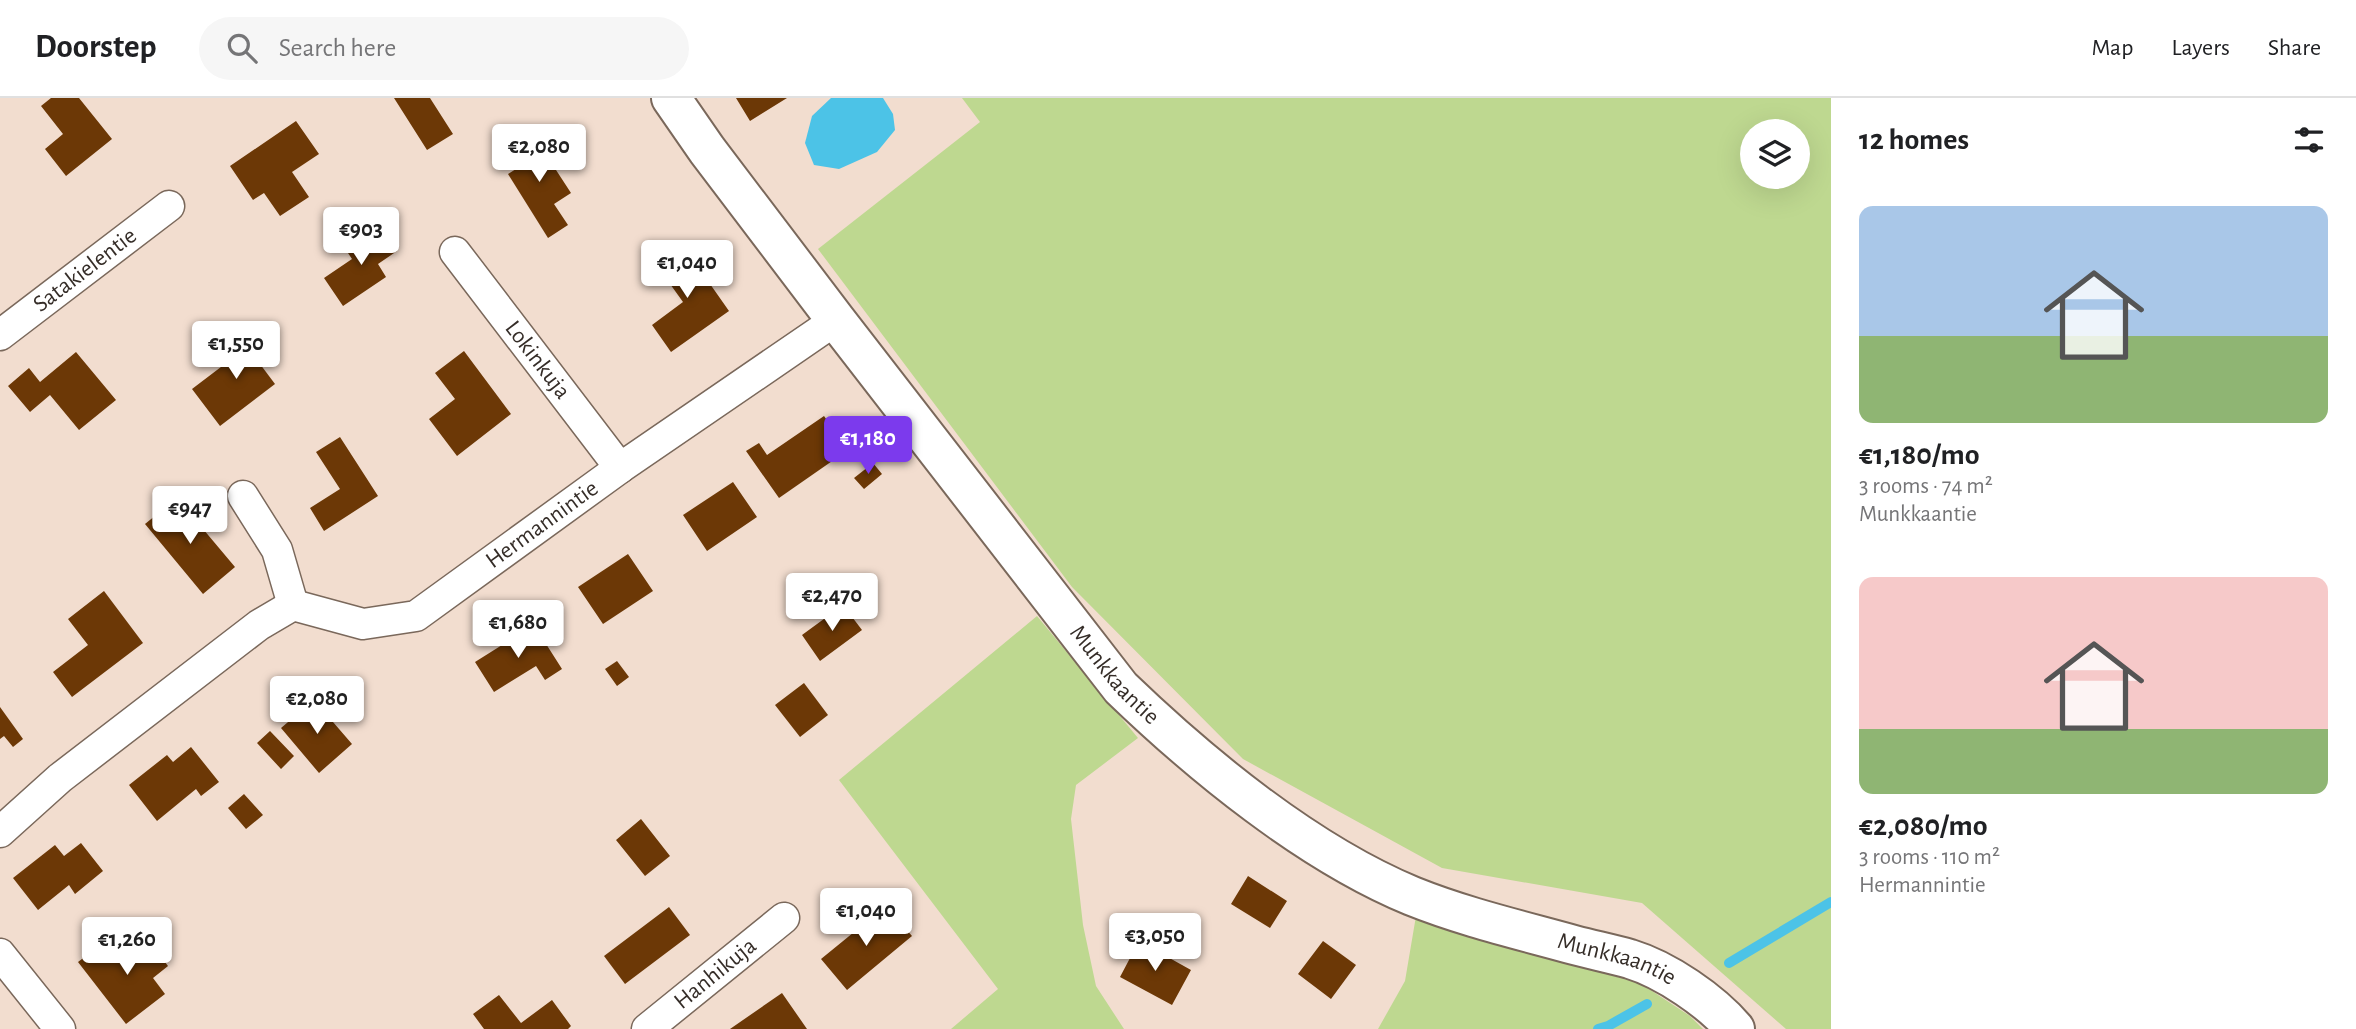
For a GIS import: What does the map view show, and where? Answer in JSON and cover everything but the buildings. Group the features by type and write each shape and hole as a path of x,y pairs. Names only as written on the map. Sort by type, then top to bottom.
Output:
{"street":[{"name":"Munkkaantie","path":"671,98 707,150 836,320 1121,688 1158,724 1239,790 1352,866 1411,896 1462,914 1632,960 1665,974 1693,993 1735,1029"},
{"name":"Satakielentie","path":"0,335 169,206"},
{"name":"Lokinkuja","path":"454,252 620,468"},
{"name":"Hermannintie","path":"293,605 363,624 416,616 620,468 836,320"},
{"path":"0,832 71,769 259,625 293,605 277,550 243,496"},
{"name":"Hanhikuja","path":"647,1029 784,918"},
{"path":"0,954 60,1029"}],"green space":[{"path":"962,98 1831,98 1831,1029 1786,1029 1642,903 1442,868 1243,759 1072,587 818,249 980,122"},
{"path":"1037,616 1138,738 1076,785 1071,819 1083,925 1096,986 1124,1029 951,1029 998,989 839,780"},
{"path":"1416,916 1605,964 1690,1016 1703,1029 1378,1029 1405,981"}],"water":[{"path":"831,98 883,98 893,114 895,130 877,152 839,169 814,165 805,143 812,116"}],"waterway":[{"path":"1729,963 1831,902"},
{"path":"1598,1029 1647,1004"}]}
